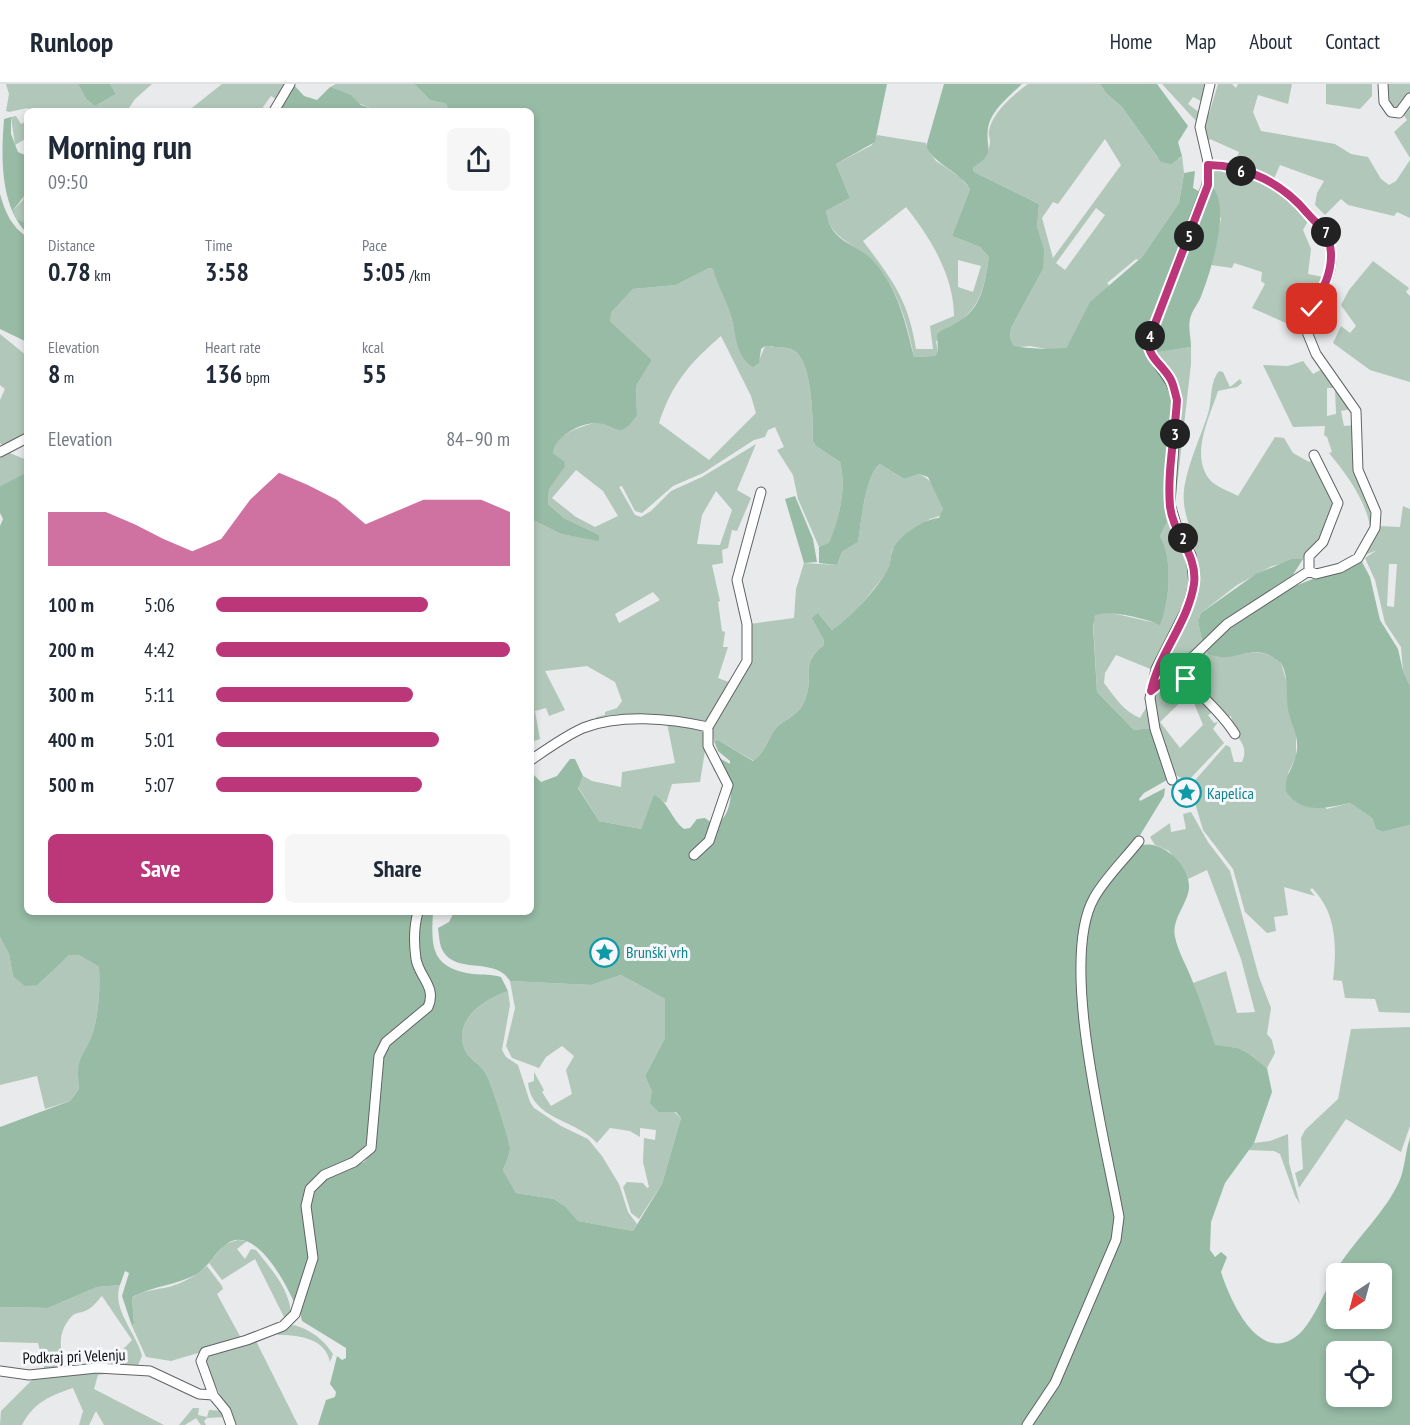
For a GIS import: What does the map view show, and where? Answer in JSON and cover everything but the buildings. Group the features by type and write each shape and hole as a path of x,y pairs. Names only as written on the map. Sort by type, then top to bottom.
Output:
{"street":[{"path":"276,108 290,84"},
{"path":"1172,780 1152,716 1151,691 1156,669 1188,606 1194,573 1191,555 1176,524 1170,504 1177,400 1166,372 1151,355 1148,342 1208,185 1208,165 1200,127 1210,84"},
{"path":"1383,84 1384,102 1391,112 1399,113 1410,98"},
{"path":"1208,165 1247,173 1275,184 1296,199 1310,217 1322,225 1328,238 1329,274 1305,327 1316,354 1356,411 1358,470 1374,502 1376,521 1358,558 1340,568 1316,574 1309,571"},
{"path":"0,452 24,440"},
{"path":"1309,571 1310,556 1323,542 1338,503 1314,455"},
{"path":"694,855 709,842 728,785 708,746 708,727 747,661 747,624 737,580 761,492"},
{"path":"1151,691 1227,624 1309,571"},
{"path":"1179,668 1193,689 1220,713 1235,734"},
{"path":"534,758 581,729 615,719 708,727"},
{"path":"1027,1425 1054,1383 1116,1240 1119,1217 1082,1021 1083,927 1094,898 1139,841"},
{"path":"231,1425 226,1411 214,1397 201,1361 205,1352 247,1340 283,1326 295,1314 314,1258 306,1197 315,1182 324,1175 354,1162 371,1148 378,1063 383,1048 398,1031 428,1006 431,1000 432,992 416,961 418,915"},
{"name":"Podkraj pri Velenju","path":"0,1371 29,1375 97,1368 150,1371 199,1394 214,1397"}],"green space":[{"path":"6,84 78,84 86,99 95,106 116,94 110,84 152,84 135,99 129,108 24,108 9,112 6,111 9,94"},
{"path":"78,84 110,84 116,94 95,106 86,99"},
{"path":"222,84 287,84 276,99 271,96 264,108 192,108"},
{"path":"336,84 414,84 430,100 446,104 448,108 372,108 330,87"},
{"path":"414,84 887,84 875,142 836,164 850,198 826,211 833,230 839,237 868,256 890,284 904,320 914,357 935,356 938,351 937,334 961,320 974,307 982,292 989,257 980,247 952,236 970,189 926,147 944,84 1022,84 993,115 987,135 988,154 973,168 974,172 1039,204 1037,227 1044,250 1043,269 1011,328 1010,337 1013,345 1039,349 1067,347 1090,302 1142,257 1179,203 1184,173 1195,171 1193,188 1202,193 1143,344 1146,354 1162,371 1174,397 1170,516 1160,536 1168,567 1166,604 1160,625 1137,617 1116,614 1107,613 1095,616 1093,626 1097,692 1134,730 1151,728 1167,780 1144,793 1139,799 1140,801 1165,788 1164,796 1134,845 1137,847 1154,845 1162,848 1178,860 1183,868 1189,891 1176,923 1175,937 1215,1045 1238,1048 1267,1068 1272,1092 1254,1143 1225,1183 1211,1222 1210,1250 1215,1257 1221,1252 1227,1257 1221,1272 1231,1298 1248,1326 1259,1337 1271,1343 1284,1343 1298,1335 1310,1321 1326,1291 1326,1329 1392,1329 1392,1263 1341,1263 1393,1193 1401,1177 1410,1138 1410,1425 318,1425 326,1400 335,1397 336,1392 330,1384 337,1356 342,1360 346,1358 346,1348 302,1321 299,1309 315,1262 316,1243 309,1200 315,1188 327,1178 364,1162 376,1147 383,1052 393,1039 432,1008 435,999 433,988 420,964 416,940 420,915 433,915 432,936 436,954 441,961 459,971 501,977 508,991 489,999 473,1012 463,1029 462,1039 469,1057 484,1071 492,1088 510,1148 503,1170 516,1193 554,1199 566,1207 578,1221 633,1231 662,1184 681,1118 676,1112 659,1112 650,1103 652,1092 645,1076 665,1038 665,999 621,975 591,985 510,981 503,973 495,969 464,964 447,956 441,947 438,928 449,922 452,915 534,915 534,775 541,782 557,776 570,759 575,759 583,776 578,788 599,821 641,829 654,795 663,802 684,829 690,828 697,819 705,818 713,824 723,818 729,807 731,793 730,781 721,759 730,764 730,761 718,751 714,741 718,740 753,761 757,758 777,727 796,713 804,702 809,685 809,665 816,652 824,645 823,638 812,618 818,613 832,630 840,624 862,603 881,579 888,569 893,549 901,538 920,525 939,518 943,509 928,477 919,474 904,479 880,464 867,489 858,542 842,552 837,565 819,563 819,547 829,543 839,514 843,483 840,462 816,446 813,441 813,420 805,366 800,356 793,350 765,346 761,349 759,363 753,367 747,362 739,349 729,310 713,269 709,268 676,285 633,289 611,312 610,321 652,360 636,386 637,415 626,428 621,430 597,423 576,428 563,436 555,447 553,453 564,461 565,466 549,489 548,504 564,518 599,535 599,541 561,534 534,520 534,108 448,108 446,104 430,100"},
{"path":"1028,84 1100,84 1106,93 1122,107 1158,158 1179,159 1182,156 1184,173 1179,203 1142,257 1136,259 1107,283 1109,285 1067,347 1052,350 1030,346 1019,347 1013,345 1010,337 1011,328 1043,269 1037,227 1039,204 974,172 973,168 989,149 989,131 994,117 1004,104","holes":["1105,139 1121,165 1053,258 1042,218 1053,202 1058,204","1096,208 1105,215 1065,270 1056,263"]},
{"path":"1100,84 1157,84 1188,126 1178,142 1182,156 1171,164 1161,162 1122,107 1106,93"},
{"path":"1162,84 1208,84 1203,102 1193,97 1188,104 1200,113 1196,121"},
{"path":"1218,84 1232,84 1236,88 1238,84 1292,84 1288,104 1258,95 1253,112 1261,131 1335,144 1351,154 1368,157 1381,179 1389,185 1396,181 1410,160 1410,218 1397,212 1394,216 1348,205 1341,199 1325,215 1315,205 1317,193 1324,181 1280,165 1273,181 1233,167 1239,152 1210,139 1205,146 1204,113 1209,114"},
{"path":"1326,84 1372,84 1372,96 1360,109 1326,104"},
{"path":"1385,84 1410,84 1410,94 1401,109 1389,108"},
{"path":"294,85 304,96 317,100 330,87 351,95 361,105 370,108 279,108"},
{"path":"1410,104 1410,158 1394,132 1407,120 1403,114"},
{"path":"16,116 21,124 24,122 24,140 15,145 11,117"},
{"path":"11,117 11,134 18,152 24,155 24,196 13,210 17,219 24,222 24,229 18,222 12,209 4,180 4,119"},
{"path":"877,135 926,143 926,147 936,161 960,177 970,189 952,236 980,247 989,257 986,274 975,305 964,318 944,330 936,342 938,351 935,356 914,357 904,316 886,278 867,256 838,235 828,219 826,211 850,198 836,164 872,145","holes":["906,207 932,244 945,272 953,301 954,316 930,326 933,349 916,349 904,303 863,241","958,260 981,266 973,292 958,287"]},
{"path":"1215,170 1240,172 1283,192 1308,221 1303,230 1311,249 1308,274 1323,277 1304,331 1252,308 1265,284 1261,281 1262,272 1234,263 1232,268 1211,265 1221,219 1210,185"},
{"path":"1210,185 1217,194 1220,221 1215,254 1201,297 1190,319 1191,347 1152,353 1153,339"},
{"path":"0,194 9,218 24,234 24,341 0,329"},
{"path":"24,194 24,222 17,219 13,210 23,200"},
{"path":"1373,261 1409,288 1406,292 1410,296 1410,382 1370,370 1333,343 1341,326 1350,333 1356,326 1341,305 1349,290"},
{"path":"709,268 713,269 730,312 735,334 757,365 765,346 790,349 800,356 808,378 813,441 816,446 840,462 843,483 841,503 829,544 819,547 798,499 793,475 777,450 784,447 775,427 768,430 765,437 754,440 703,473 673,486 642,513 635,511 622,486 619,487 635,515 641,517 651,511 671,491 702,477 756,444 737,490 751,498 737,531 732,530 728,548 722,550 723,563 712,565 720,601 718,602 722,631 725,632 723,647 728,647 718,678 734,684 709,724 597,721 596,717 617,708 622,701 615,682 587,666 545,671 565,710 549,716 546,708 535,711 540,739 534,741 534,520 561,534 599,540 599,535 564,518 548,504 549,489 564,461 553,453 556,443 574,430 601,421 637,415 636,386 652,360 610,321 610,312 633,289 676,285","holes":["721,336 751,396 756,413 709,460 659,423 670,396 683,375","576,470 603,491 618,516 595,527 576,517 552,498","716,491 732,510 720,545 697,544 702,515","653,592 660,600 619,623 615,614"]},
{"path":"0,334 24,354 24,434 23,438 5,447 0,443 0,400 5,389 0,385"},
{"path":"1191,347 1174,512 1179,393 1172,375 1152,353"},
{"path":"1303,361 1313,374 1324,368 1352,409 1341,411 1344,426 1356,425 1354,452 1373,508 1371,533 1361,501 1350,481 1329,453 1332,452 1327,437 1324,435 1325,426 1293,427 1263,365 1288,366","holes":["1327,388 1335,388 1336,414 1327,416"]},
{"path":"1219,371 1223,372 1230,387 1240,379 1242,383 1237,387 1218,391 1206,425 1201,450 1202,461 1205,472 1212,482 1238,496 1275,437 1284,438 1293,453 1309,462 1312,460 1336,498 1320,541 1303,559 1272,566 1237,585 1201,613 1198,621 1203,645 1161,678 1157,678 1178,632 1196,570 1196,553 1185,511 1184,492 1189,469 1209,410 1213,384"},
{"path":"7,452 24,459 24,474 0,486 0,456"},
{"path":"880,464 904,479 919,474 929,481 940,497 943,515 930,519 897,544 892,550 889,569 855,613 832,630 819,614 824,645 816,652 809,664 809,685 804,702 796,713 777,727 754,761 718,740 714,741 711,729 745,671 750,624 794,618 796,589 804,563 837,565 842,552 858,542 867,489"},
{"path":"24,474 24,915 414,915 411,950 427,990 427,1002 379,1048 370,1144 365,1153 311,1182 310,1260 296,1302 267,1257 247,1241 236,1240 225,1245 204,1269 195,1275 134,1296 132,1298 134,1323 132,1326 122,1296 129,1273 125,1271 120,1285 97,1287 48,1308 0,1307 0,1127 70,1101 79,1089 79,1063 90,1041 97,1016 99,967 79,955 69,955 37,985 25,986 13,976 9,954 0,937 0,526 3,519 0,513 0,486"},
{"path":"795,496 813,539 817,562 804,563 785,499"},
{"path":"1403,506 1410,509 1410,686 1403,671 1401,647 1385,623 1375,580 1365,558 1377,550 1363,556 1378,526 1400,527","holes":["1389,564 1397,564 1394,607 1387,606"]},
{"path":"1170,516 1192,567 1188,599 1153,670 1116,655 1105,673 1104,683 1129,712 1140,718 1147,706 1151,728 1134,730 1097,692 1093,619 1103,611 1160,624 1166,604 1169,580 1167,556 1160,536"},
{"path":"1292,559 1303,559 1289,581 1203,645 1198,621 1201,613 1256,574"},
{"path":"1361,560 1370,577 1380,620 1398,649 1403,671 1410,686 1410,825 1382,832 1376,829 1372,818 1350,803 1324,808 1307,807 1292,799 1286,791 1286,781 1296,755 1297,744 1289,714 1285,675 1281,663 1262,653 1219,657 1208,654 1206,650 1231,625 1290,588"},
{"path":"1206,650 1208,654 1218,657 1262,653 1281,663 1287,683 1289,713 1296,729 1296,757 1288,773 1327,809 1350,803 1372,818 1376,829 1382,832 1410,825 1410,1013 1379,1012 1375,999 1345,998 1342,981 1333,980 1335,943 1331,919 1312,888 1310,890 1315,896 1284,887 1288,915 1274,917 1276,931 1267,933 1245,912 1233,869 1203,830 1190,786 1226,745 1230,747 1234,762 1242,762 1244,756 1243,746 1234,730 1231,716 1227,717 1206,700 1183,668"},
{"path":"1177,674 1215,711 1208,715 1214,723 1218,722 1213,729 1224,743 1187,782 1173,773 1159,734 1153,696 1162,684","holes":["1190,693 1203,725 1180,748 1160,722"]},
{"path":"667,723 689,726 696,730 698,727 721,759 721,764 730,778 714,771 708,752 705,751 700,782 672,784 666,803 654,796 641,829 599,821 578,787 583,776 592,781 621,787 622,772 675,763"},
{"path":"1191,812 1208,842 1230,871 1259,977 1271,1008 1267,1034 1272,1040 1275,1053 1267,1068 1238,1048 1215,1046 1193,983 1226,971 1237,1013 1255,1012 1241,959 1207,870 1188,879 1169,851 1155,845 1150,837 1170,823 1171,832 1186,829 1183,814"},
{"path":"0,937 9,954 13,976 55,967 69,955 79,955 99,967 99,1000 95,1024 78,1070 79,1089 70,1101 45,1109 37,1076 0,1085"},
{"path":"621,975 665,999 665,1038 645,1076 652,1092 681,1118 662,1184 639,1219 631,1213 623,1187 627,1182 643,1183 647,1188 649,1187 643,1162 644,1138 655,1140 656,1130 640,1128 640,1137 630,1131 610,1128 597,1143 588,1135 546,1112 531,1095 528,1083 534,1081 534,1072 551,1106 572,1094 566,1070 574,1056 562,1046 546,1057 539,1068 512,1058 506,1046 515,1008 510,981 591,985"},
{"path":"508,991 510,1005 502,1050 506,1057 518,1065 534,1108 561,1126 588,1139 602,1156 619,1184 628,1212 637,1224 633,1231 578,1221 566,1207 554,1199 516,1193 503,1170 510,1148 503,1123 486,1074 467,1053 462,1039 463,1029 473,1012 489,999"},
{"path":"1410,1027 1410,1126 1401,1152 1346,1119 1299,1188 1295,1173 1303,1169 1301,1138 1305,1130 1338,1099 1351,1029"},
{"path":"1288,1134 1289,1163 1300,1204 1280,1154 1274,1151 1247,1150 1254,1143 1270,1141"},
{"path":"238,1240 247,1241 237,1249 245,1259 251,1249 256,1250 283,1286 291,1312 285,1319 255,1259 222,1280 209,1263 225,1244"},
{"path":"207,1266 222,1286 223,1289 217,1294 242,1340 171,1361 146,1357 132,1326 134,1323 132,1298 179,1283 194,1276"},
{"path":"120,1285 119,1303 142,1356 138,1365 109,1364 132,1340 102,1296 89,1309 72,1316 64,1328 61,1349 72,1366 45,1371 38,1343 0,1342 0,1307 48,1308 97,1287"},
{"path":"294,1325 311,1332 325,1344 333,1354 330,1362 327,1354 316,1342 301,1337 277,1335 287,1326"},
{"path":"256,1341 298,1425 232,1425 228,1410 204,1364 212,1352"},
{"path":"107,1370 105,1374 98,1375 94,1389 164,1425 104,1425 96,1411 89,1425 79,1425 83,1411 73,1388 37,1405 22,1425 0,1425 1,1411 33,1379"},
{"path":"193,1408 199,1408 198,1415 207,1417 209,1410 223,1411 226,1417 207,1418 204,1421 206,1425 201,1425 196,1418 185,1425 179,1425"}],"place":[{"name":"Kapelica","path":"1186,793"},
{"name":"Brunški vrh","path":"605,952"}],"route":[{"path":"1186,679 1179,668 1151,691 1156,669 1188,606 1194,584 1194,573 1191,555 1176,524 1170,504 1177,400 1172,381 1151,355 1148,342 1208,185 1208,165 1247,173 1275,184 1296,199 1310,217 1322,225 1328,238 1331,264 1324,288 1312,309"}]}
